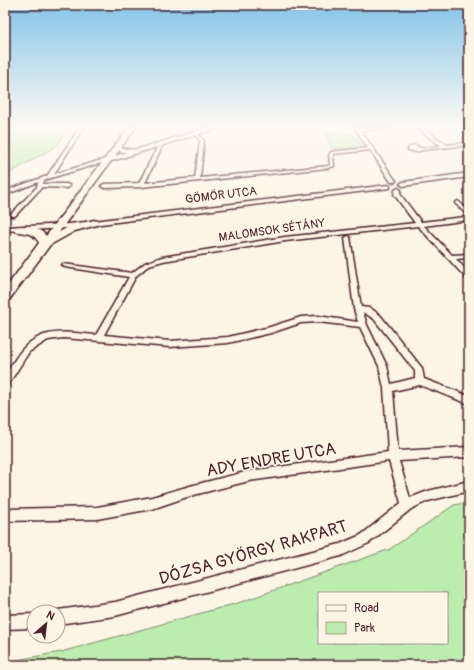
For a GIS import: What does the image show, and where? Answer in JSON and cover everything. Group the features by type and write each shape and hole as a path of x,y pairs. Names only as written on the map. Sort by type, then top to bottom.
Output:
{"main road":[{"path":"5,297 109,159"},
{"path":"42,246 72,229 94,223"},
{"path":"18,229 30,230 40,235 44,244 42,246"}],"street":[{"path":"49,177 61,158"},
{"path":"141,185 153,158"},
{"path":"197,179 200,158"},
{"path":"104,186 141,185 328,167 332,166 331,158"},
{"path":"376,158 390,184 398,190"},
{"path":"5,194 41,182 49,177 109,159"},
{"path":"78,168 91,168 97,174"},
{"path":"390,184 404,184 469,175"},
{"path":"41,182 67,186"},
{"path":"13,215 41,182"},
{"name":"GÖMÖR UTCA","path":"5,229 57,227 94,223 390,184"},
{"path":"398,190 404,188 404,184"},
{"path":"398,190 397,194 402,202 469,277"},
{"path":"458,203 469,215"},
{"name":"MALOMSOK SÉTÁNY","path":"99,337 133,275 146,264 162,259 285,239 467,219 469,215"},
{"path":"348,238 358,309 363,325 383,366 388,388 392,456 407,505"},
{"path":"451,257 469,256"},
{"path":"66,265 133,275"},
{"path":"358,309 367,310 377,317 418,370 420,381"},
{"path":"5,382 26,350 46,337 64,335 170,344 228,340 271,330 301,320 318,318 363,325"},
{"path":"388,388 420,381 469,400"},
{"name":"ADY ENDRE UTCA","path":"5,515 97,513 152,503 190,490 249,476 392,456 469,452"},
{"name":"DÓZSA GYÖRGY RAKPART","path":"66,616 115,609 341,550 365,539 407,505 428,496 469,486"},
{"path":"5,622 26,621"}],"green space":[{"path":"5,158 35,158 5,176"},
{"path":"469,502 469,665 5,665 5,662 61,652 241,602 390,549 454,505"}]}
